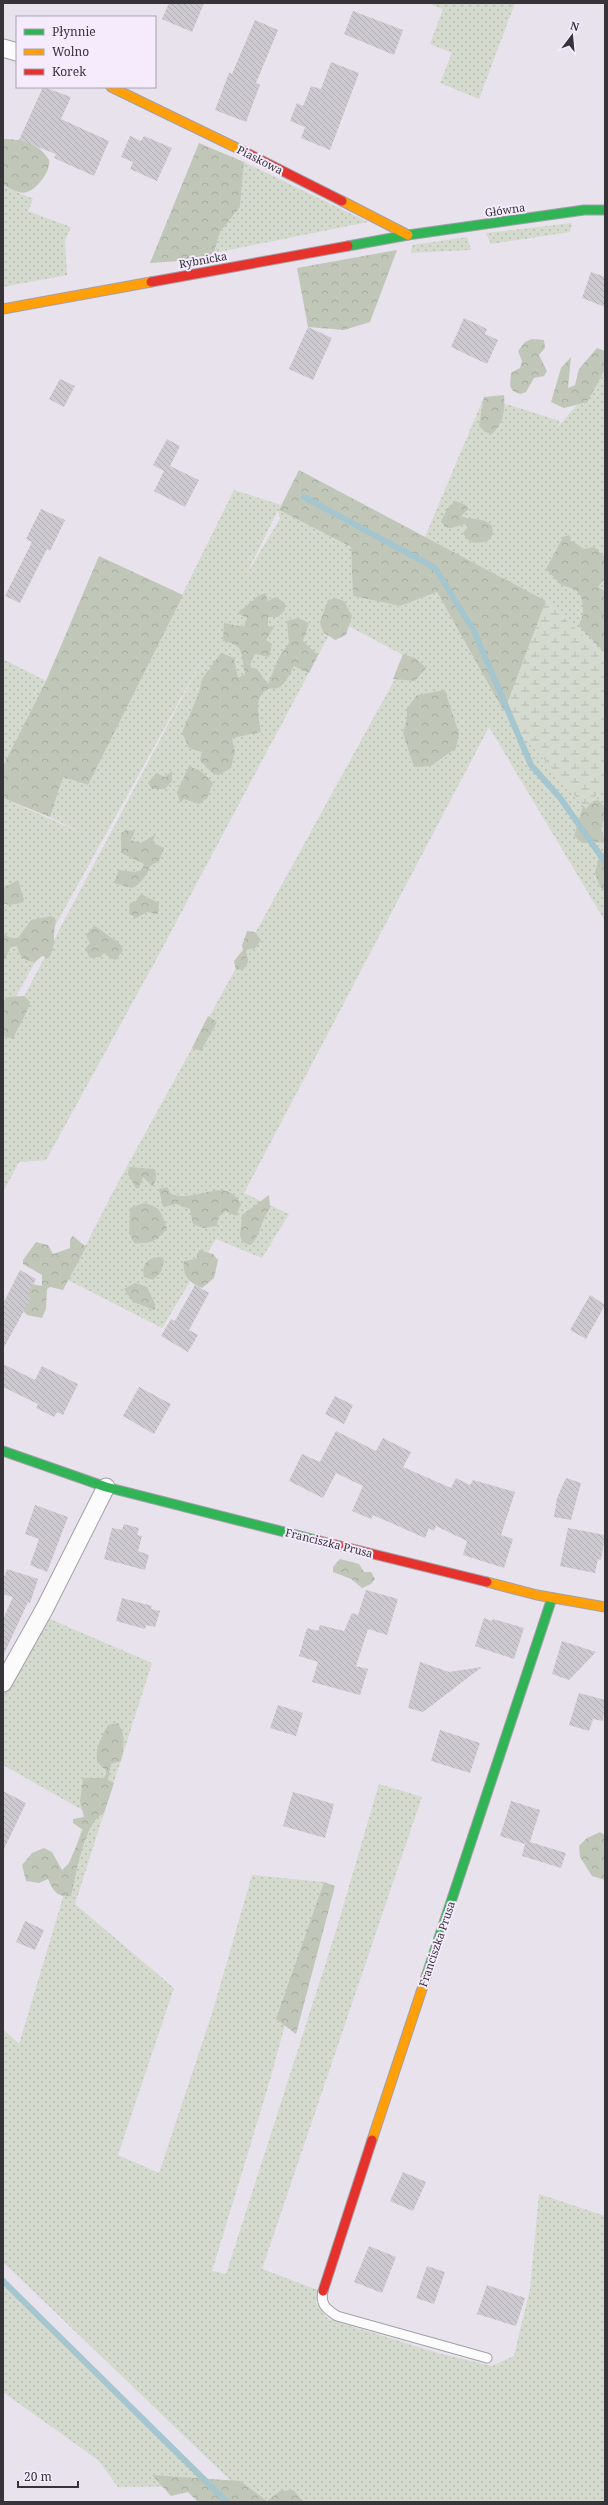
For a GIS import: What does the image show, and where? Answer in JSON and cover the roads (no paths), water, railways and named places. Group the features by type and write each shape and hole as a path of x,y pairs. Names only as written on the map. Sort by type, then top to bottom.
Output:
{"street":[{"path":"3,48 16,52"},
{"name":"Piaskowa","path":"113,88 193,126 408,235"},
{"name":"Główna","path":"408,235 584,210 605,210"},
{"name":"Rybnicka","path":"3,309 408,235"},
{"name":"Franciszka Prusa","path":"3,1451 106,1487 552,1598 605,1607"},
{"path":"3,1683 48,1601 106,1487"},
{"name":"Franciszka Prusa","path":"323,2291 403,2042 476,1830 514,1709 552,1598"}],"lane":[{"path":"323,2291 321,2299 323,2305 337,2316 487,2358"}],"waterway":[{"path":"304,497 435,568 474,631 531,765 561,799 605,862"},
{"path":"3,2281 227,2502"}]}
